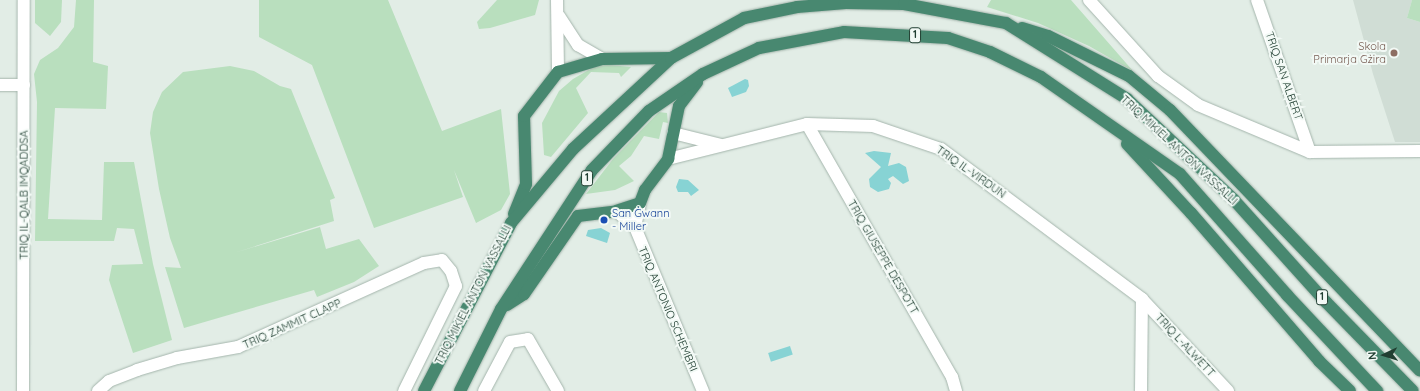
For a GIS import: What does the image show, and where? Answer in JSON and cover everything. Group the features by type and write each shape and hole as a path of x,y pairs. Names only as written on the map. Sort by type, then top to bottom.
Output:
{"highway":[{"name":"TRIQ MIKIEL ANTON VASSALLI","path":"424,391 510,223 573,149 671,58 744,18 797,7 846,3 904,4 1006,23 1127,99 1234,200 1326,302 1413,391"},
{"path":"1006,23 1048,36 1128,76 1170,110 1420,371"},
{"name":"TRIQ MIKIEL ANTON VASSALLI","path":"460,391 501,309 592,170 649,111 703,74 760,48 844,32 948,38 990,52 1041,77 1180,174 1287,296 1377,391"},
{"name":"1","path":"510,223 526,184 524,116 558,72 602,59 671,58"},
{"name":"1","path":"640,203 645,190 668,159 679,106 703,74"},
{"path":"1111,126 1191,213 1319,361 1350,391"},
{"path":"501,309 524,294 578,216 616,212 640,203"}],"street":[{"name":"TRIQ IL-QALB IMQADDSA","path":"24,0 24,391"},
{"path":"557,0 559,16 558,72"},
{"path":"1090,0 1158,76 1198,105 1310,152 1420,151"},
{"name":"TRIQ SAN ALBERT","path":"1257,0 1310,152"},
{"path":"559,16 578,45 602,59"},
{"path":"0,85 24,85"},
{"name":"TRIQ IL-VIRDUN","path":"668,159 807,124 873,126 941,149 1142,299"},
{"name":"TRIQ GIUSEPPE DESPOTT","path":"807,124 952,377 956,391"},
{"name":"TRIQ IL-VIRDUN","path":"673,133 724,146"},
{"path":"635,227 640,203"},
{"name":"TRIQ ANTONIO SCHEMBRI","path":"616,212 635,227 703,391"},
{"name":"TRIQ ZAMMIT CLAPP","path":"98,391 109,381 177,358 238,347 424,262 442,260 452,271 456,286 404,391"},
{"path":"1141,391 1142,299"},
{"name":"TRIQ L-ALWETT","path":"1142,299 1228,391"},
{"path":"484,391 510,342 528,339 558,391"}],"shaded area":[{"name":"Skola Primarja Gżira","path":"1353,0 1412,0 1407,18 1420,22 1420,142 1395,142 1373,74"}],"green space":[{"path":"35,0 62,0 61,22 50,36 35,23"},
{"path":"76,0 94,0 93,62 108,66 106,109 55,108 48,219 102,220 104,162 134,162 153,264 172,340 133,353 109,280 112,265 143,264 134,229 117,228 114,241 35,241 37,102 34,74 40,60 58,48 74,27"},
{"path":"259,0 388,0 442,131 501,109 510,194 501,210 476,223 454,170 463,197 374,228 312,65 259,37"},
{"path":"497,0 539,0 535,15 490,28 479,29 477,22"},
{"path":"991,0 1071,0 1133,71 1089,46 1038,23 987,7"},
{"path":"1412,0 1420,0 1420,22 1407,18"},
{"path":"599,64 631,67 621,77 619,73 591,72 576,88 588,113 551,157 544,155 542,123 559,91 573,79"},
{"path":"230,66 254,71 280,86 291,89 335,198 330,200 334,221 234,253 320,227 326,249 359,239 379,266 354,282 317,297 314,290 184,328 165,267 181,268 170,238 159,189 150,133 153,112 162,92 183,72"},
{"path":"659,112 667,113 668,123 663,122 659,139 644,136 631,156 619,166 634,181 615,190 586,194 613,159"}],"water":[{"path":"745,79 748,80 749,86 746,92 732,97 728,88"},
{"path":"874,151 891,153 888,166 899,163 906,167 909,181 903,184 893,176 888,179 891,183 889,189 878,192 870,187 869,179 881,167 865,153"},
{"path":"679,179 688,180 699,190 691,196 688,192 678,192 676,187"},
{"path":"601,228 610,233 607,243 586,236 588,230"},
{"path":"790,346 793,355 771,362 768,353"}],"place":[{"name":"Skola Primarja Gżira","path":"1394,53"},
{"name":"San Ġwann - Miller","path":"604,220"}]}
